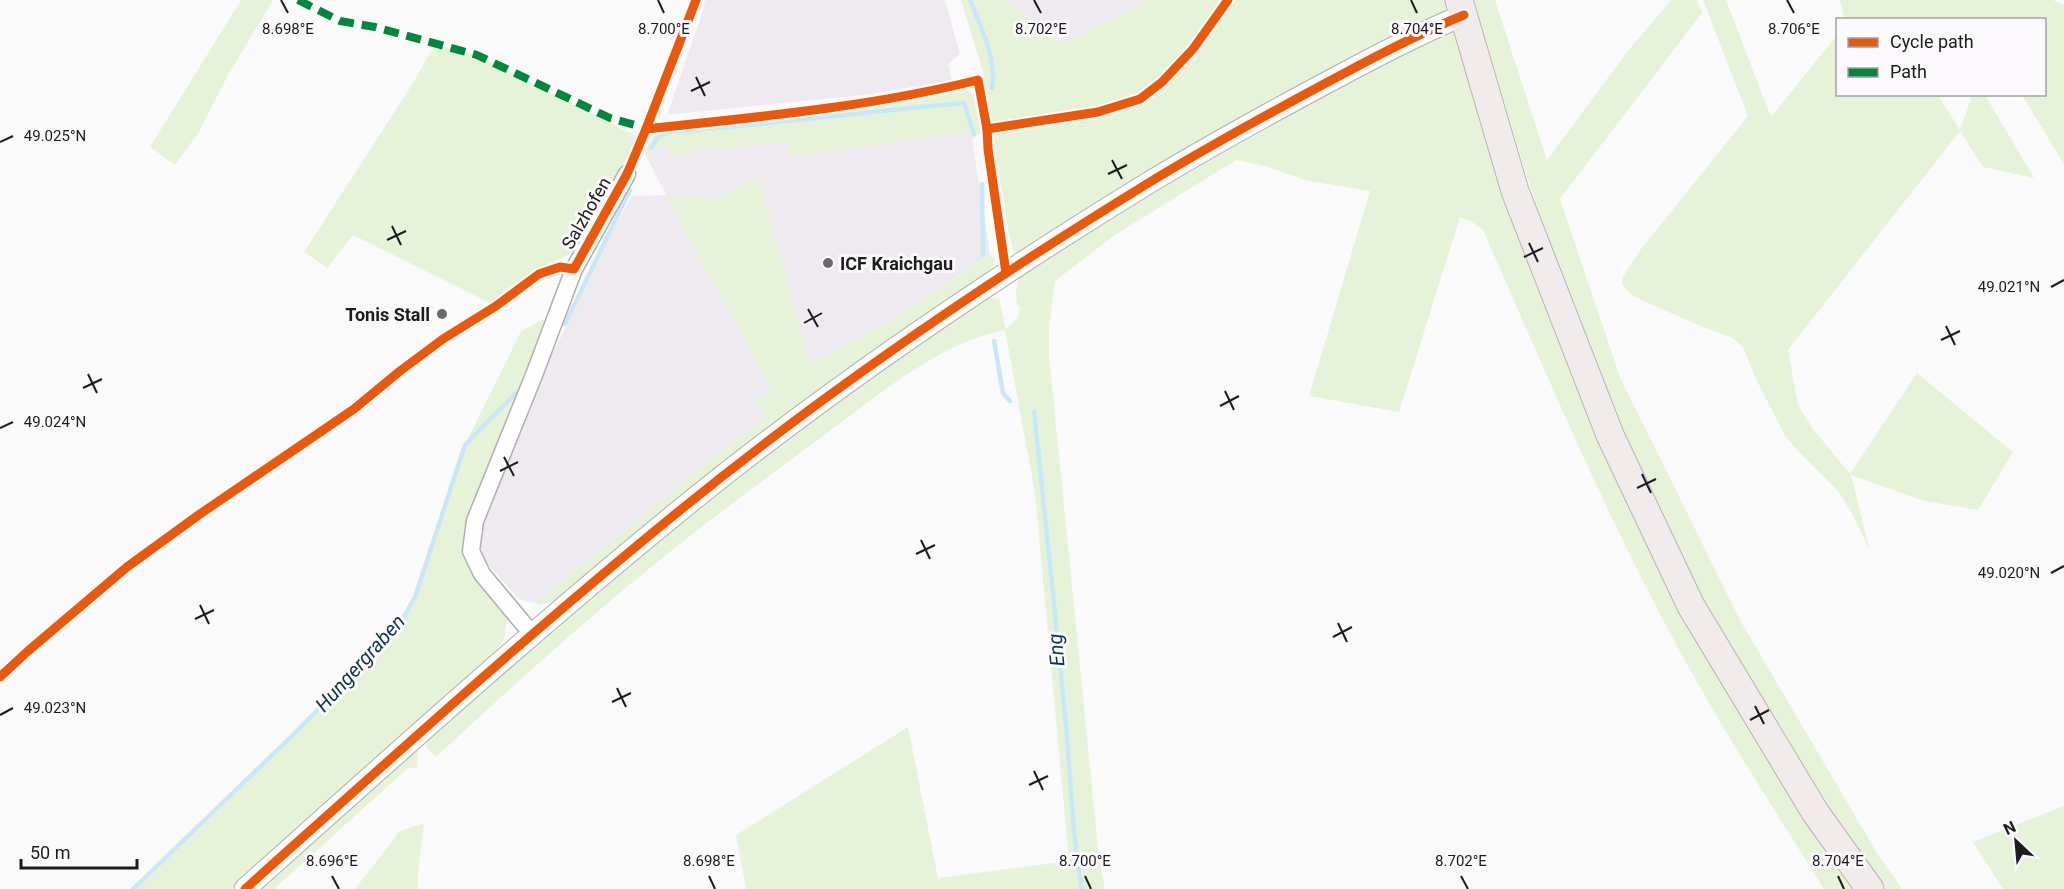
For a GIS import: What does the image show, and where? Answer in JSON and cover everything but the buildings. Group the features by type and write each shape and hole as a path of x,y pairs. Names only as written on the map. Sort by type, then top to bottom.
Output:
{"main road":[{"path":"1462,7 1515,191 1610,435 1691,606 1815,812 1869,889"}],"street":[{"path":"245,889 532,634 676,514 900,345 1006,273 1122,199 1261,117 1396,46 1462,7"},
{"name":"Salzhofen","path":"532,634 482,574 471,551 475,521 574,268 627,174"}],"shaded area":[{"path":"705,0 945,0 960,54 948,64 952,80 872,94 667,115"},
{"path":"1003,0 1145,0 1142,4 1064,44"},
{"path":"971,131 990,254 896,318 810,364 758,178 713,199 667,196 772,389 766,415 535,603 520,600 484,560 475,521 534,375 557,345 611,233 632,196 666,195 646,156 664,142 676,158 701,149 789,142 790,156"}],"green space":[{"path":"241,0 273,0 228,75 199,132 175,165 150,147"},
{"path":"961,0 1003,0 1064,44 1142,4 1145,0 1448,0 1607,426 1519,151 1474,0 1495,0 1547,160 1627,52 1671,0 1697,0 1702,13 1560,199 1620,377 1740,620 1877,853 1902,889 1824,889 1716,716 1655,605 1578,445 1483,230 1460,217 1399,412 1309,396 1370,191 1304,180 1265,166 1236,160 1115,235 1055,281 1049,326 1049,355 1099,858 1105,889 746,889 736,835 908,727 938,878 1069,861 1035,493 1005,330 981,336 933,358 864,405 736,501 595,614 436,757 427,748 426,738 540,636 799,425 986,297 999,299 1006,329 1018,318 1020,307 1017,304 1016,290 1019,276 1008,228 994,135 999,130 1018,128 1014,122 998,124 992,121 983,72"},
{"path":"1703,0 1726,0 1771,117 1836,36 1836,96 1939,96 1960,130 1971,98 1970,96 1986,96 2034,178 1983,167 1960,131 1788,350 1798,405 1813,429 1850,474 1917,373 2013,452 1978,510 1924,501 1851,475 1870,552 1853,515 1838,491 1785,436 1756,379 1743,347 1733,338 1633,296 1622,285 1622,278 1641,249 1748,116"},
{"path":"1840,0 2053,0 2064,5 2064,164 2023,96 2046,96 2046,18 1844,18"},
{"path":"435,44 477,55 636,136 626,161 584,243 568,255 537,269 496,306 353,235 327,268 304,252 413,83"},
{"path":"964,88 973,94 981,134 972,138 971,131 790,156 789,142 701,149 676,158 664,142 646,156 645,152 652,138 666,130 853,109"},
{"path":"758,177 810,364 896,318 990,254 996,259 988,273 561,599 540,605 535,603 766,415 753,401 772,389 666,196 713,199"},
{"path":"548,317 464,554 476,580 507,619 504,638 492,657 231,889 133,889 297,731 400,624 415,597 465,445 521,331"},
{"path":"412,750 418,751 417,768 408,768 274,889 257,889"},
{"path":"2064,806 2064,889 2003,889 1973,842"},
{"path":"424,823 418,889 355,889 400,831"}],"waterway":[{"name":"Hungergraben","path":"970,0 990,55 992,88"},
{"name":"Hungergraben","path":"651,148 658,137 670,132 964,103 974,134"},
{"name":"Eng","path":"982,184 983,255"},
{"name":"Hungergraben","path":"565,324 630,190"},
{"name":"Eng","path":"994,341 1003,393 1010,401"},
{"name":"Hungergraben","path":"133,889 297,731 400,624 415,597 465,445 516,393"},
{"name":"Eng","path":"1034,411 1066,725 1074,828 1082,889"}],"marked path":[{"path":"298,0 340,21 375,27 477,55 610,118 649,129"}],"cycle path":[{"path":"0,677 127,567 354,409 443,339 496,306 539,274 560,267 574,269 627,174 696,0"},
{"path":"987,129 1098,112 1140,99 1162,82 1193,49 1228,0"},
{"path":"245,889 457,700 618,561 730,470 846,383 966,300 1088,220 1174,168 1372,59 1464,15"},
{"path":"646,129 855,104 978,80 987,129 1006,273"}],"place":[{"name":"ICF Kraichgau","path":"828,263"},
{"name":"Tonis Stall","path":"442,314"}]}
